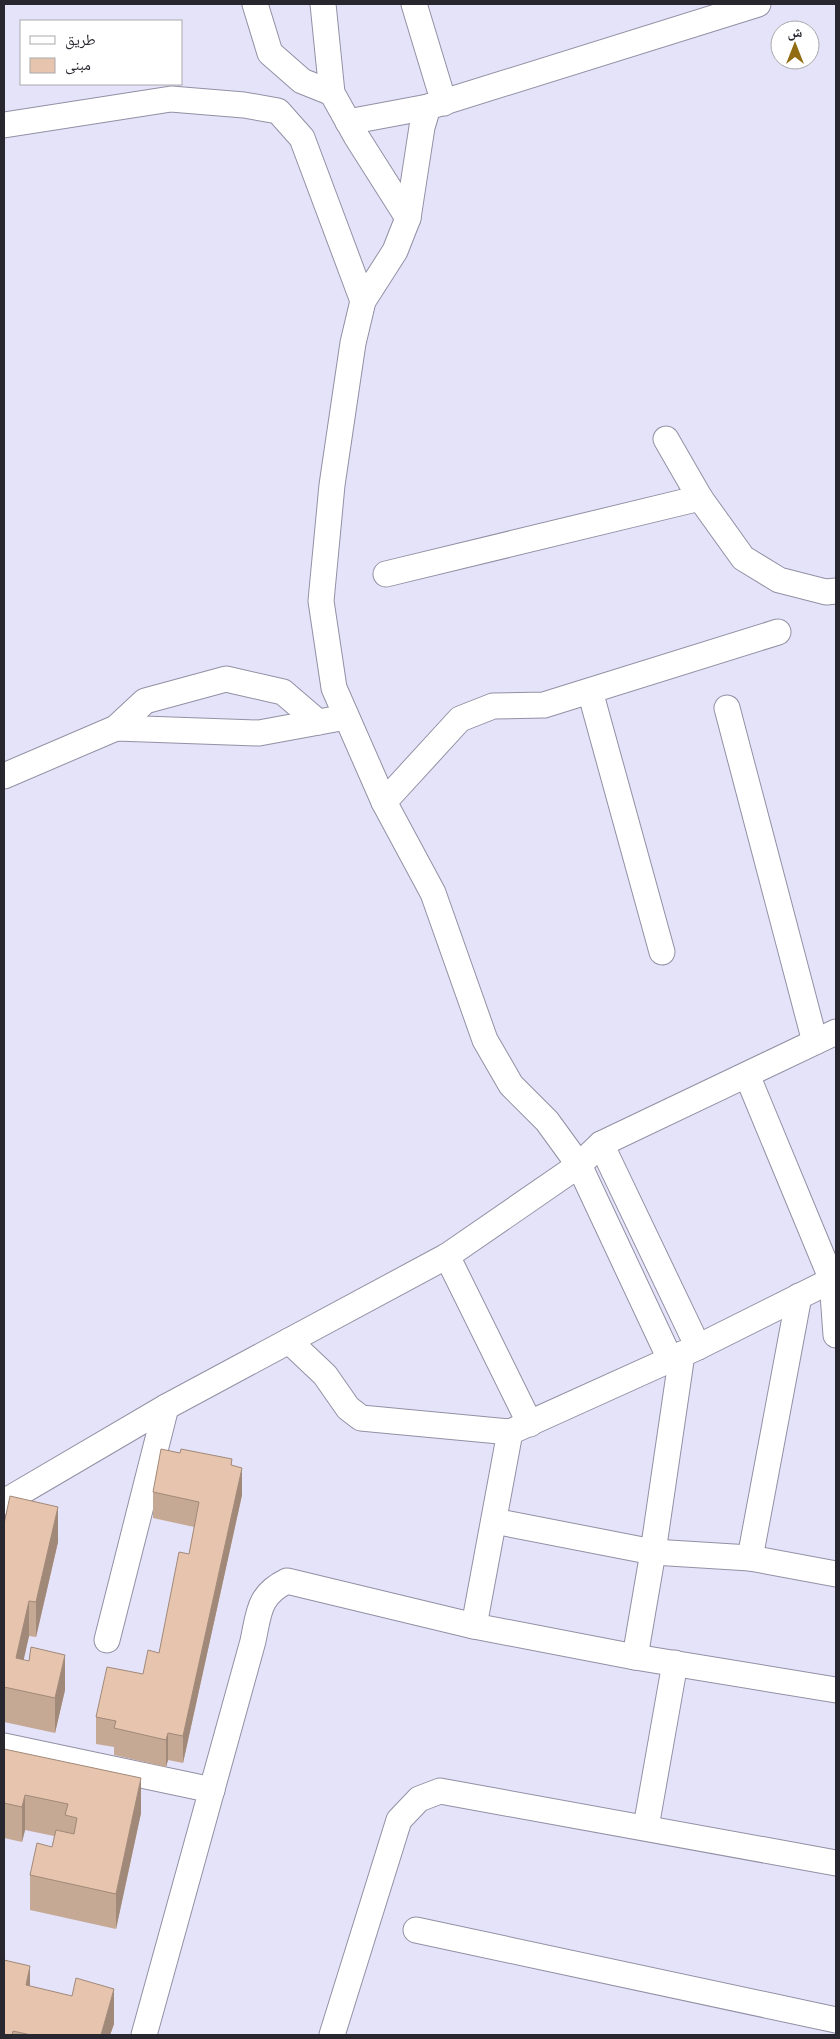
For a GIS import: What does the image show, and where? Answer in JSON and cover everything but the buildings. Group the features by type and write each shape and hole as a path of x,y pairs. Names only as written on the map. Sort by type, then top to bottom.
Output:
{"street":[{"path":"254,4 270,53 302,81 332,93"},
{"path":"324,4 332,93 408,218"},
{"path":"414,4 436,105 422,127 408,218 395,251 363,301 353,343 332,485 320,601 334,688 384,802 433,893 485,1040 511,1085 547,1121 579,1165 683,1353"},
{"path":"348,122 436,105 758,4"},
{"path":"4,124 171,99 244,105 278,111 302,138 363,301"},
{"path":"666,439 700,498 743,558 779,580 826,592 836,591"},
{"path":"386,574 700,498"},
{"path":"384,802 460,720 493,706 544,705 778,632"},
{"path":"4,776 116,728 145,701 226,679 283,692 318,722"},
{"path":"590,691 662,952"},
{"path":"4,1502 166,1407 447,1256 579,1165 601,1144 826,1037 727,708"},
{"path":"116,728 259,733 346,717"},
{"path":"747,1074 834,1279 836,1335"},
{"path":"601,1144 683,1353 635,1657"},
{"path":"447,1256 520,1428 494,1521 474,1626"},
{"path":"289,1341 325,1375 348,1408 361,1418 520,1428 683,1353 834,1279"},
{"path":"750,1558 799,1296"},
{"path":"107,1640 166,1407"},
{"path":"494,1521 653,1552 750,1558 836,1574"},
{"path":"144,2035 253,1641 261,1602 272,1588 287,1581 474,1626 635,1657 836,1690"},
{"path":"646,1826 675,1663"},
{"path":"4,1746 212,1790"},
{"path":"332,2035 399,1820 419,1799 440,1791 646,1826 836,1863"},
{"path":"416,1930 836,2020"}]}
